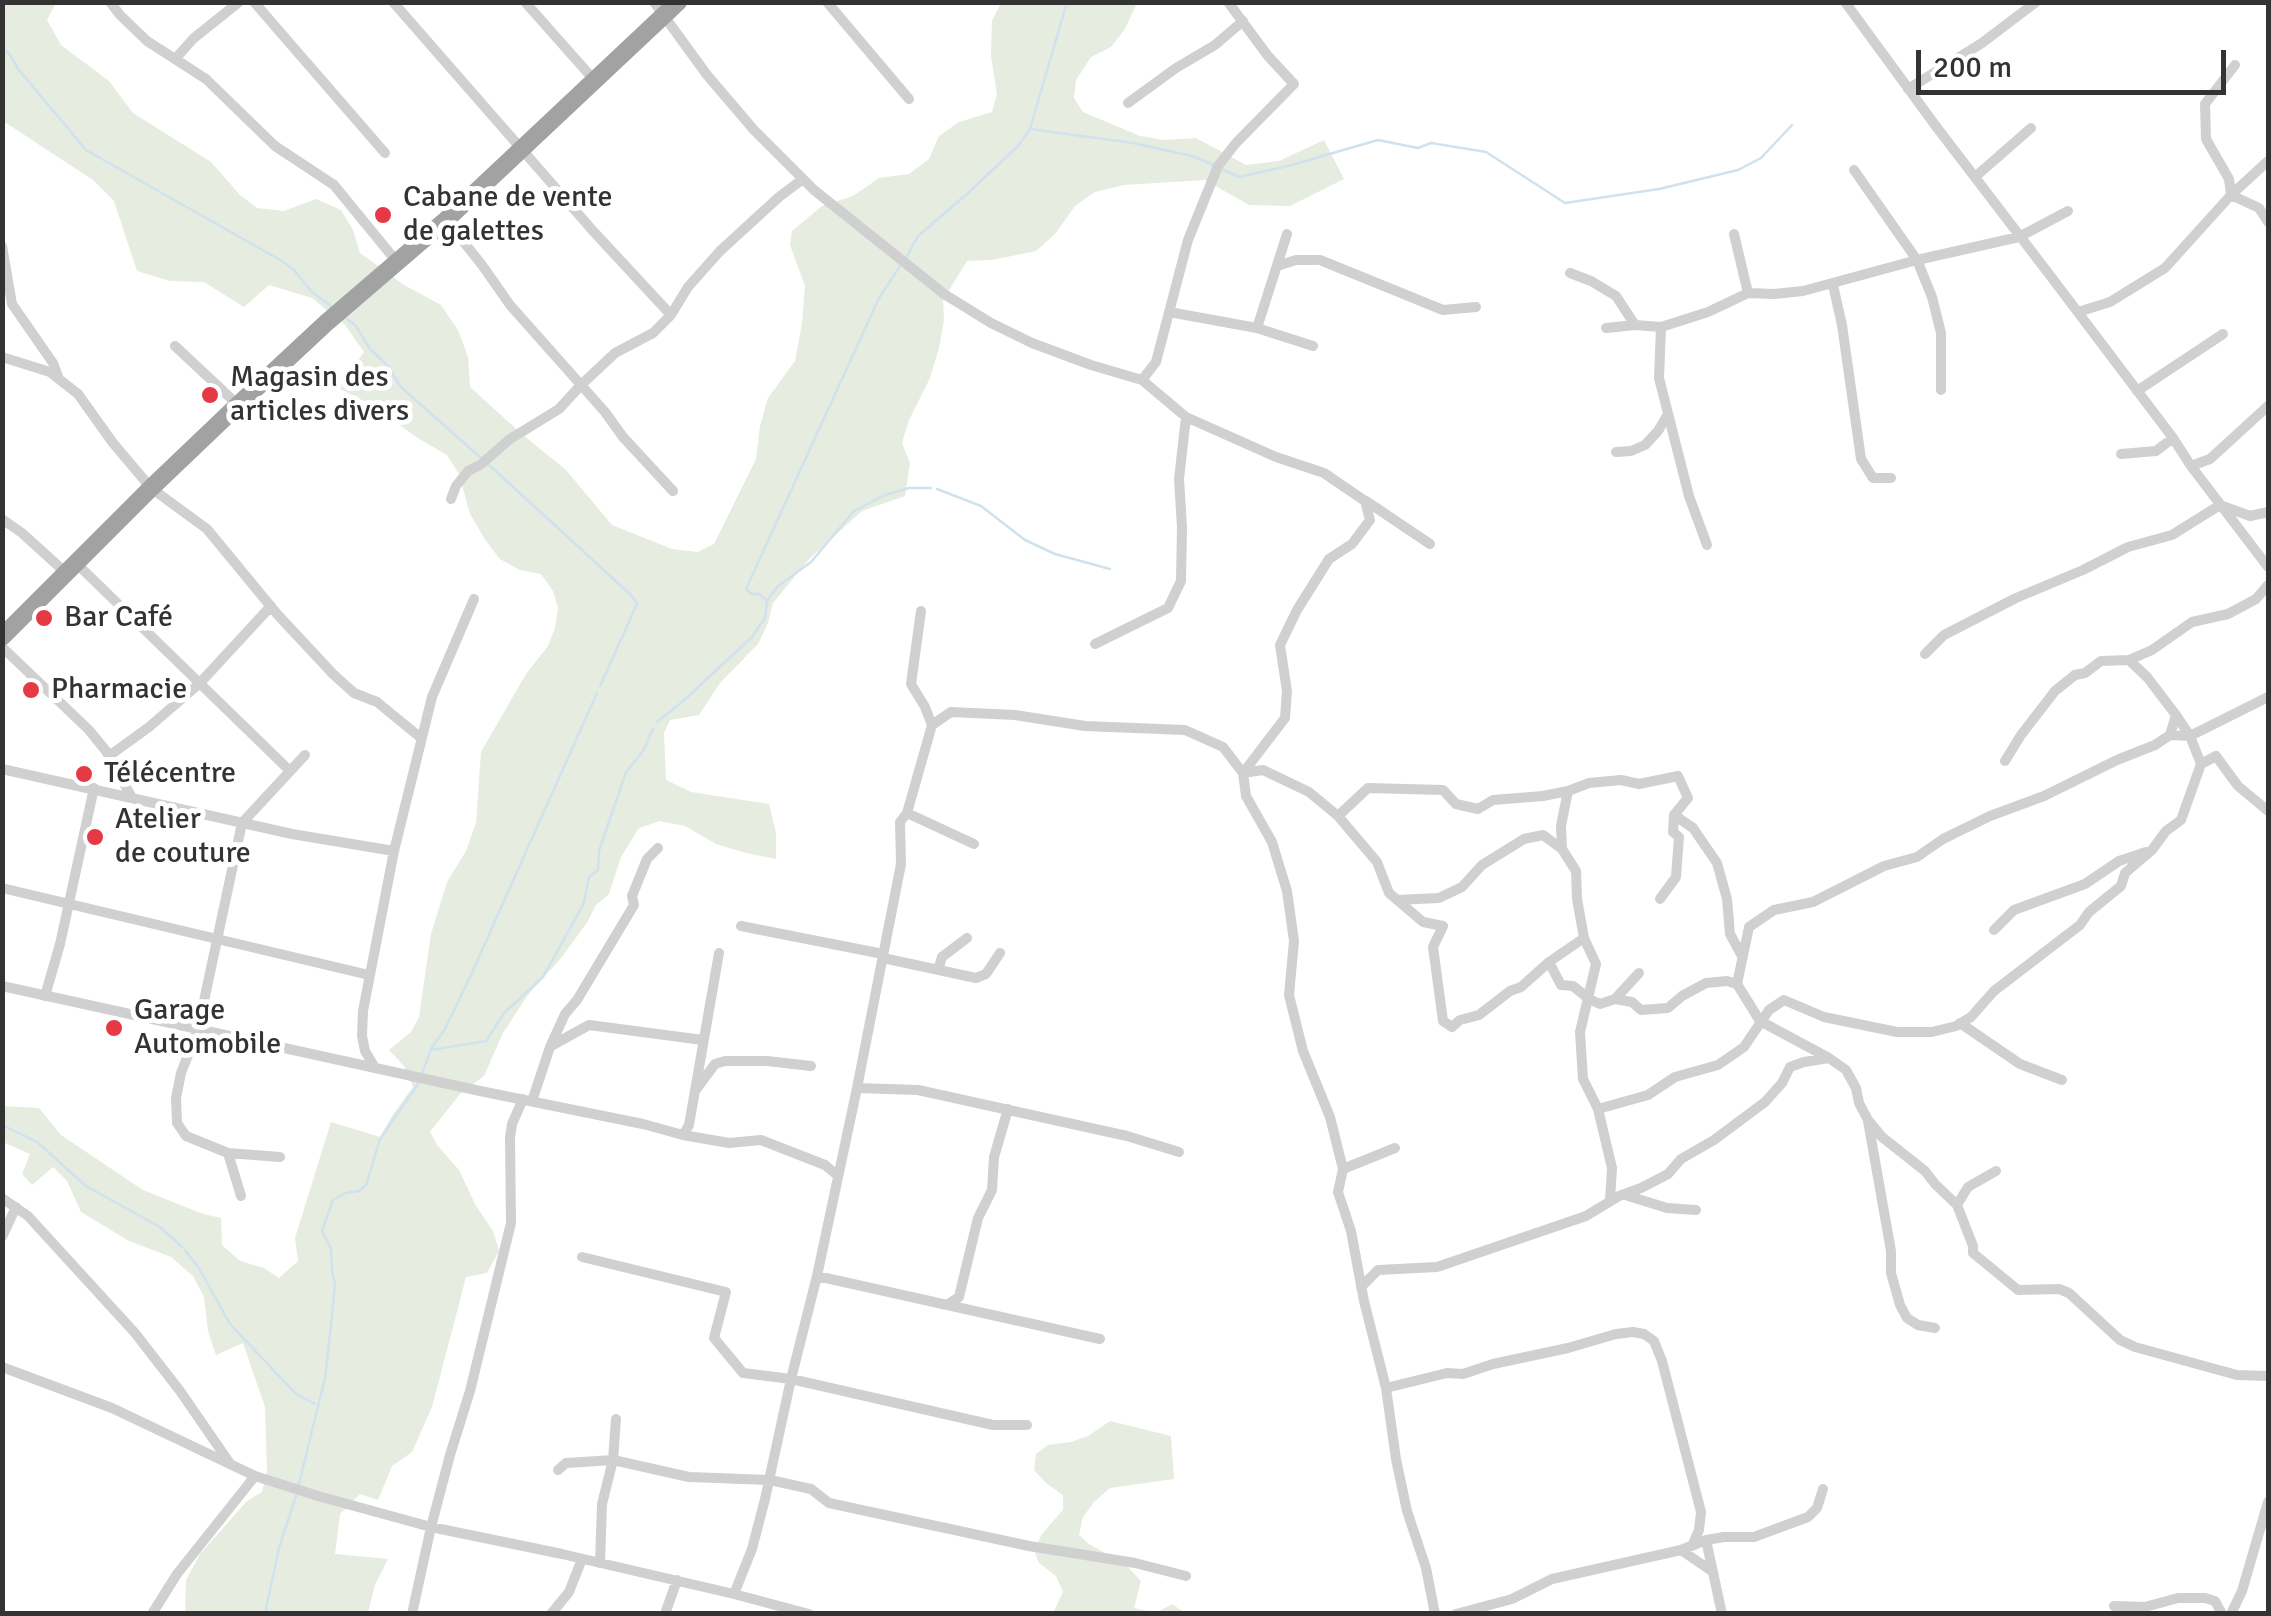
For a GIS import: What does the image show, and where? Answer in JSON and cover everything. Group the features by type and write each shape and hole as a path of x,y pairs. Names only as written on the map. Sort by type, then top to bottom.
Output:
{"highway":[{"path":"2,637 238,405 596,81 665,7"}],"street":[{"path":"110,2 147,41 206,79 275,146 334,185 398,262"},
{"path":"175,59 194,38 239,2"},
{"path":"254,2 385,153"},
{"path":"393,2 628,272 671,315"},
{"path":"525,2 596,81"},
{"path":"826,2 909,99"},
{"path":"1142,380 1156,362 1188,240 1218,166 1294,84 1228,2"},
{"path":"1845,2 2268,567"},
{"path":"1908,88 1982,43 2036,2"},
{"path":"665,7 718,89 754,130 803,179 944,294 1015,335 1090,365 1142,380 1186,416 1276,457 1324,473 1430,544"},
{"path":"1128,103 1215,45 1242,22"},
{"path":"2231,195 2229,179 2206,139 2204,104 2235,65"},
{"path":"1975,176 2031,128"},
{"path":"2078,312 2110,302 2165,268 2268,160"},
{"path":"1854,170 1917,260 1932,297 1940,332 1941,390"},
{"path":"451,499 468,472 558,409 616,353 653,333 720,250 803,179"},
{"path":"2231,195 2258,208 2268,222"},
{"path":"1606,328 1661,327 1708,312 1748,293 1803,291 1833,284 2019,237 2068,212"},
{"path":"446,220 510,305 673,491"},
{"path":"1257,328 1287,234"},
{"path":"1734,234 1748,293"},
{"path":"2,246 12,304 53,363 60,380"},
{"path":"1277,266 1296,260 1320,260 1443,310 1476,307"},
{"path":"1570,273 1616,296 1634,325"},
{"path":"1833,284 1861,459 1873,478 1891,478"},
{"path":"1169,312 1257,328 1313,346"},
{"path":"1661,327 1660,378 1689,496 1706,545"},
{"path":"2137,391 2223,334"},
{"path":"176,346 238,405"},
{"path":"2,357 50,372 78,394 151,488 207,529 270,606 354,693 376,702 421,738"},
{"path":"2190,466 2210,459 2268,406"},
{"path":"1616,452 1645,445 1668,414"},
{"path":"1095,644 1168,608 1181,581 1179,479 1186,416"},
{"path":"2121,454 2156,451 2173,438"},
{"path":"1243,773 1284,718 1287,691 1280,644 1296,610 1329,559 1352,544 1370,520 1365,501"},
{"path":"2220,505 2250,516 2268,512"},
{"path":"1925,654 1944,634 2128,546 2172,535 2220,505"},
{"path":"2,519 71,568 290,771"},
{"path":"2004,761 2055,691 2075,675 2101,662 2129,660 2152,650 2192,622 2228,614 2256,599 2268,586"},
{"path":"375,1067 364,1051 362,1036 394,851 432,698 474,599"},
{"path":"109,756 199,684 270,606"},
{"path":"734,1594 752,1548 770,1480 790,1379 817,1276 901,864 900,822 907,814 932,725 911,684 921,612"},
{"path":"2,647 89,730 132,796"},
{"path":"2148,676 2152,650"},
{"path":"2129,660 2148,676 2190,736 2201,764"},
{"path":"1737,984 1749,926 1774,910 1814,902 1884,866 1917,857 1942,839 1990,816 2044,796 2170,736 2190,736 2268,697"},
{"path":"932,725 951,712 1015,715 1085,726 1185,730 1223,747 1243,773 1246,796 1272,842 1287,890 1294,941 1288,995 1303,1051 1330,1117 1343,1168 1338,1192 1386,1388 1407,1512 1426,1568 1435,1614"},
{"path":"2170,736 2176,716"},
{"path":"280,1158 228,1153 186,1136 177,1122 176,1098 198,1029 242,822 305,756"},
{"path":"1598,1109 1648,1096 1675,1077 1718,1065 1744,1047 1769,1010 1784,1000 1824,1017 1897,1032 1932,1032 1960,1023 1994,991 2080,925 2089,912 2121,886 2125,873 2181,820 2201,764 2216,756 2238,786 2268,811"},
{"path":"2,769 292,834 394,851"},
{"path":"1243,773 1263,770 1309,792 1338,816 1377,862 1389,894 1423,922 1443,926 1433,947 1444,1022 1452,1027 1460,1020 1479,1016 1584,938"},
{"path":"1338,816 1368,788 1442,790 1456,804 1478,810 1493,800 1568,791 1588,783 1621,780 1639,784 1678,776 1688,798 1674,815 1673,832 1679,837"},
{"path":"45,996 94,788"},
{"path":"1562,849 1561,826 1568,791"},
{"path":"907,814 974,844"},
{"path":"1674,815 1693,828 1717,864 1727,899 1730,934 1743,957"},
{"path":"1679,837 1693,828"},
{"path":"1397,900 1439,898 1462,887 1482,865 1524,839 1543,835 1562,849 1576,871 1576,900 1584,938 1596,964 1580,1032 1582,1079 1598,1109 1612,1168 1614,1199"},
{"path":"1660,899 1676,877 1679,837"},
{"path":"412,1614 511,1223 512,1124 528,1100 565,1014 578,1000 634,905 632,896 646,859 658,848"},
{"path":"1994,930 2014,910 2085,884 2119,861 2152,850"},
{"path":"2,888 370,975"},
{"path":"1727,916 1749,926"},
{"path":"741,926 976,978 986,974 1000,953"},
{"path":"938,970 942,957 967,938"},
{"path":"683,1134 689,1125 720,953"},
{"path":"1549,962 1561,986 1573,986 1600,1004 1615,998 1639,973"},
{"path":"1615,998 1632,1002 1641,1010 1668,1008 1706,983 1737,984 1760,1022 1846,1070 1868,1120 1957,1206 1973,1252 2018,1290 2059,1289 2068,1293 2120,1340 2134,1346 2237,1375 2268,1376"},
{"path":"2,986 683,1134 729,1142 760,1140 825,1165 838,1176"},
{"path":"1960,1023 2020,1064 2062,1080"},
{"path":"550,1047 588,1025 702,1040"},
{"path":"1355,1257 1378,1270 1437,1266 1586,1216 1668,1174 1681,1159 1714,1140 1764,1102 1782,1083 1790,1067 1829,1058"},
{"path":"694,1092 716,1064 725,1061 810,1066"},
{"path":"857,1088 918,1090 1127,1136 1179,1152"},
{"path":"948,1306 959,1297 978,1218 992,1190 994,1157 1008,1109"},
{"path":"1868,1120 1891,1273 1900,1305 1907,1318 1918,1326 1935,1328"},
{"path":"1343,1168 1396,1148"},
{"path":"228,1153 241,1196"},
{"path":"1957,1206 1968,1187 1996,1171"},
{"path":"1614,1199 1627,1195 1667,1208 1696,1210"},
{"path":"2,1198 28,1216 135,1334 180,1390 230,1463"},
{"path":"2,1237 16,1206"},
{"path":"582,1257 726,1292 714,1338 742,1373 790,1379 993,1425 1027,1425"},
{"path":"1361,1287 1378,1270"},
{"path":"817,1276 1100,1339"},
{"path":"1386,1388 1447,1373 1462,1374 1616,1334 1644,1334 1654,1341 1662,1361 1701,1512 1700,1530 1686,1548"},
{"path":"2,1367 112,1408 256,1476 318,1496 431,1527 582,1558 809,1614"},
{"path":"600,1563 602,1504 613,1460 616,1420"},
{"path":"558,1470 566,1463 613,1460 689,1477 770,1480 811,1489 829,1502 1029,1546 1135,1562 1186,1576"},
{"path":"152,1614 177,1574 256,1476"},
{"path":"1456,1614 1512,1599 1552,1579 1706,1540 1754,1537 1808,1517 1817,1508 1823,1490"},
{"path":"2231,1614 2242,1592 2268,1502"},
{"path":"1706,1540 1722,1614"},
{"path":"1686,1548 1713,1572"},
{"path":"551,1614 569,1592 582,1558"},
{"path":"665,1614 677,1580"},
{"path":"2114,1606 2205,1598 2214,1601 2222,1614"}],"shaded area":[{"path":"3,3 56,3 47,20 61,45 109,81 133,113 211,162 257,208 284,211 316,199 341,210 360,253 404,285 441,305 458,330 468,357 470,387 566,470 612,525 672,549 698,552 714,544 756,459 768,398 795,361 805,286 790,245 792,231 822,206 853,196 879,178 909,174 929,159 939,136 959,122 992,112 997,94 991,56 992,21 1001,3 1137,3 1111,47 1091,57 1076,80 1074,98 1083,112 1140,136 1164,140 1196,138 1246,165 1279,161 1324,140 1344,179 1290,206 1249,205 1205,180 1124,185 1095,192 1075,206 1055,234 1036,251 967,261 943,300 939,348 902,443 910,463 905,496 862,511 810,558 773,603 758,644 720,683 699,715 670,720 664,733 666,780 691,792 769,804 776,833 776,859 716,844 685,826 660,821 639,828 621,857 609,894 595,906 562,957 527,996 503,1033 484,1076 460,1094 430,1132 459,1170 493,1231 499,1251 487,1273 466,1277 432,1407 412,1452 392,1466 378,1500 360,1494 340,1514 335,1554 388,1559 375,1585 368,1613 185,1613 186,1580 200,1554 247,1501 262,1492 267,1471 265,1407 243,1343 216,1355 204,1297 193,1276 171,1257 129,1241 81,1212 67,1181 53,1167 32,1185 22,1174 30,1154 3,1142 2,1106 39,1108 61,1135 143,1190 221,1218 222,1245 240,1261 264,1268 279,1278 298,1261 295,1238 331,1122 380,1137 413,1087 404,1066 389,1050 411,1032 419,1017 431,934 447,882 466,851 476,823 481,752 526,674 548,646 558,608 553,591 541,574 520,570 500,559 486,541 470,514 459,474 447,455 376,407 338,388 364,352 345,325 312,298 269,285 244,307 204,282 170,281 137,271 114,201 93,180 3,121"},
{"path":"1110,1421 1171,1436 1174,1479 1110,1488 1083,1517 1079,1535 1125,1564 1141,1581 1134,1608 1156,1613 1053,1613 1063,1592 1056,1576 1039,1563 1034,1550 1063,1510 1063,1495 1034,1470 1036,1454 1048,1445 1088,1436"},
{"path":"1172,1604 1185,1613 1156,1613"}],"waterway":[{"path":"905,260 918,236 1018,146 1030,129 1067,2"},
{"path":"2,50 8,52 86,150 282,261 331,306"},
{"path":"1221,169 1239,177 1378,140 1418,148 1431,143 1486,152 1565,203 1659,189 1738,170 1761,158 1792,125"},
{"path":"1030,129 1133,143 1214,165"},
{"path":"767,601 746,589 879,298 900,266"},
{"path":"345,317 401,387 481,458"},
{"path":"487,463 637,604 600,686"},
{"path":"657,722 752,637 765,618 767,601 777,587 811,562 854,511 885,495 909,488 931,488"},
{"path":"937,489 981,506 1025,540 1055,554 1110,569"},
{"path":"431,1049 470,977 597,693"},
{"path":"422,1073 431,1050 486,1041 504,1013 543,977 584,903 589,877 598,870 599,851 626,772 643,751 653,729"},
{"path":"298,1488 325,1378 331,1326 335,1283 331,1249 322,1231 333,1200 366,1185 380,1139 418,1084"},
{"path":"2,1125 37,1142 86,1186 160,1227 182,1247"},
{"path":"185,1250 230,1324 295,1393 315,1404"},
{"path":"265,1614 279,1548 296,1496"}],"place":[{"name":"Cabane de vente de galettes","path":"383,215"},
{"name":"Magasin des articles divers","path":"210,395"},
{"name":"Bar Café","path":"44,618"},
{"name":"Pharmacie","path":"31,690"},
{"name":"Télécentre","path":"84,774"},
{"name":"Atelier de couture","path":"95,837"},
{"name":"Garage Automobile","path":"114,1028"}]}
